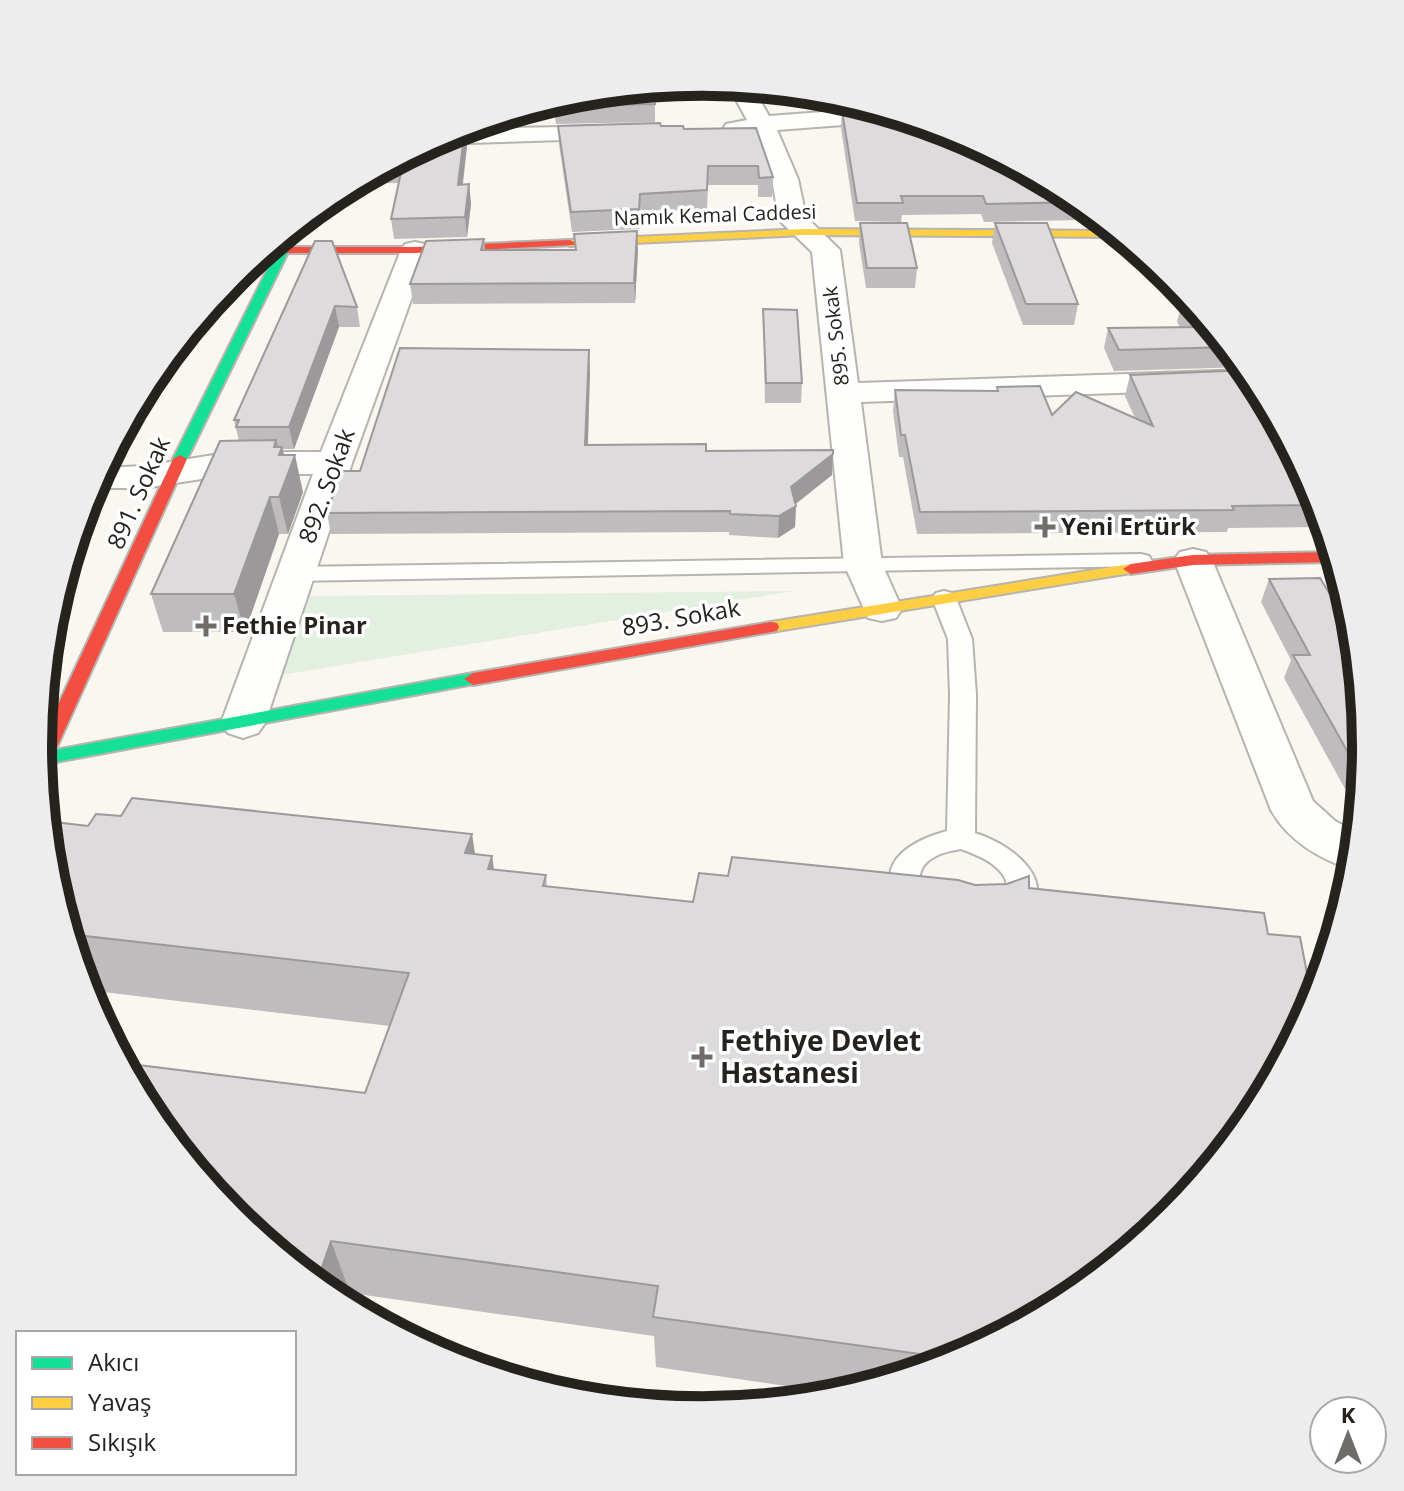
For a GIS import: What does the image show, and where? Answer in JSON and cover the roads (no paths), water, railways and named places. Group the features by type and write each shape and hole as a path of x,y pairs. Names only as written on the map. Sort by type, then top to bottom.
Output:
{"street":[{"name":"895. Sokak","path":"747,97 785,179 793,220 826,250 863,564 882,609"},
{"path":"709,130 797,119 861,116"},
{"path":"477,136 645,132"},
{"name":"Namık Kemal Caddesi","path":"286,246 415,250 804,232 1103,234"},
{"name":"892. Sokak","path":"243,723 334,463 415,250"},
{"name":"891. Sokak","path":"52,737 91,659 268,262"},
{"path":"843,393 1239,380"},
{"path":"110,478 144,477 233,463 334,463"},
{"name":"893. Sokak","path":"52,757 593,657 944,598 1193,560 1324,557"},
{"path":"1193,560 1294,810 1318,833 1344,847"}],"lane":[{"path":"294,574 1193,560"},
{"path":"944,598 960,639 963,695 961,839"}],"place":[{"name":"Yeni Ertürk","path":"1045,527"},
{"name":"Fethie Pinar","path":"206,626"},
{"name":"Fethiye Devlet Hastanesi","path":"702,1057"}]}
